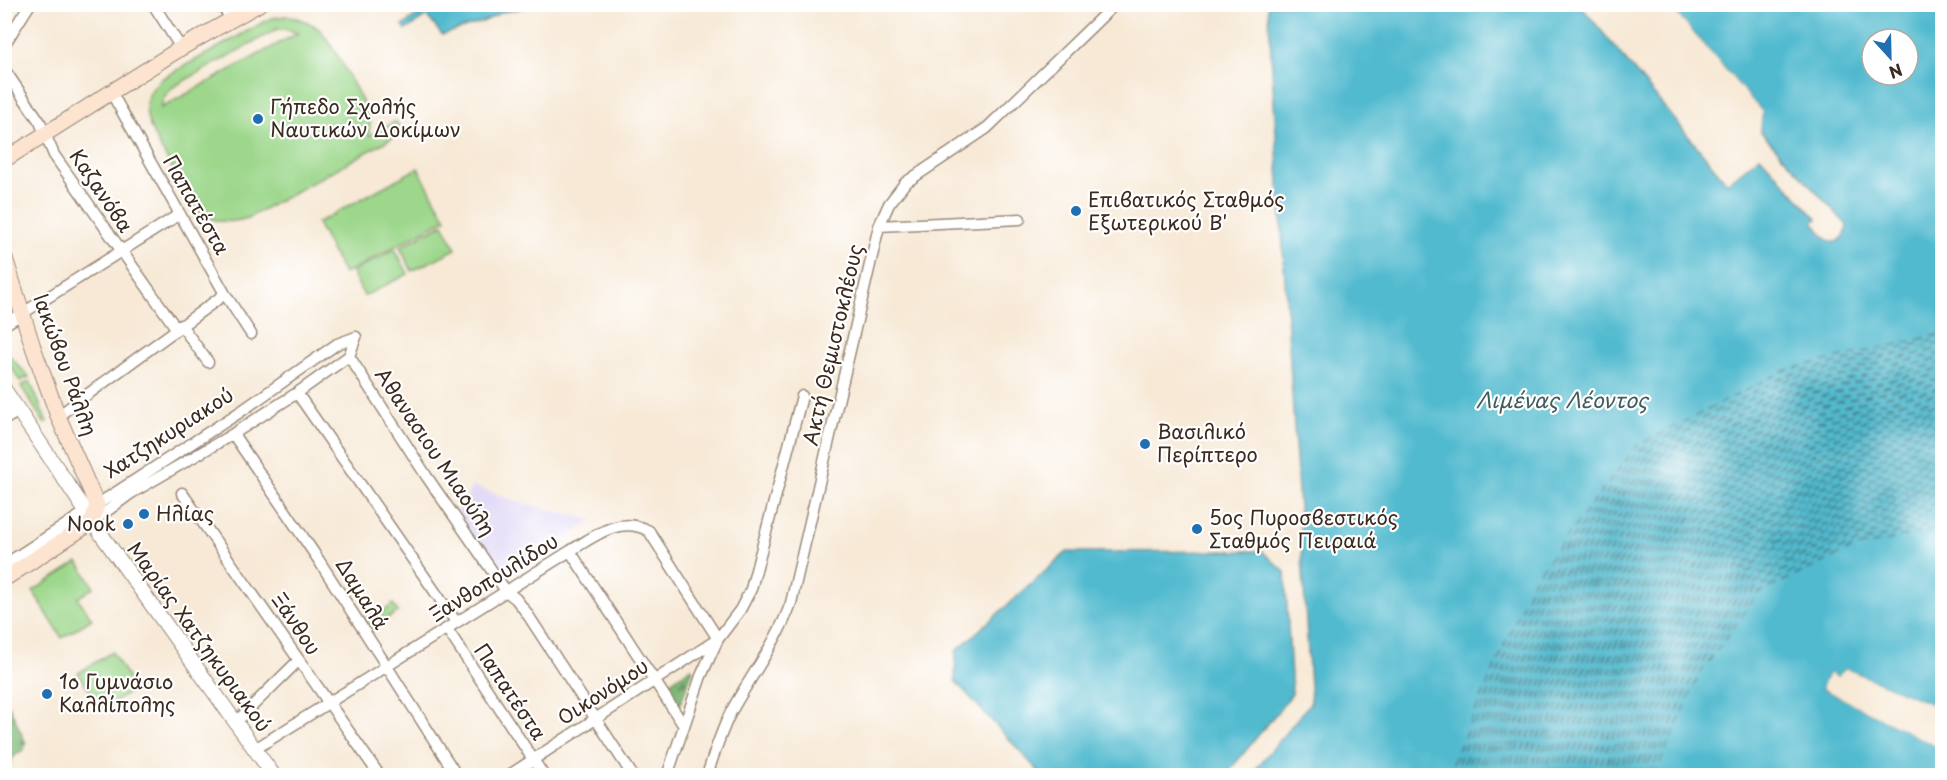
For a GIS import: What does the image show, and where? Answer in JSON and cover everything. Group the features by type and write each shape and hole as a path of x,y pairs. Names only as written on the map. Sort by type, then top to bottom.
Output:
{"main road":[{"path":"4,160 181,48 259,4"},
{"name":"Ιακώβου Ράλλη","path":"4,255 92,513"},
{"name":"Χατζηκυριακού","path":"4,579 92,513"}],"street":[{"path":"4,45 30,4"},
{"path":"153,4 181,48"},
{"path":"220,4 232,19"},
{"name":"Ακτή Θεμιστοκλέους","path":"706,776 723,729 742,693 776,639 792,603 879,226 889,204 905,183 987,128 1115,4"},
{"name":"Καζανόβα","path":"4,69 40,122 54,155 121,252 178,327 208,362"},
{"name":"Παπατέστα","path":"111,92 225,294 251,334"},
{"path":"4,325 180,214"},
{"path":"879,226 1020,219"},
{"path":"58,416 225,294"},
{"name":"Χατζηκυριακού","path":"4,565 92,513 337,344 356,338 349,356 297,393 232,435 130,494 92,513"},
{"name":"Αθανασιου Μιαούλη","path":"349,356 427,477 506,591 521,605 633,776"},
{"name":"Μαρίας Χατζηκυριακού","path":"4,389 274,776"},
{"name":"Παπατέστα","path":"297,393 451,625 544,776"},
{"path":"667,776 701,676 718,639 740,610 751,589 802,396"},
{"path":"4,420 19,411"},
{"name":"Δαμαλά","path":"232,435 318,559 457,776"},
{"name":"Ξάνθου","path":"182,493 380,776"},
{"name":"Ξανθοπουλίδου","path":"255,749 330,704 570,551 618,524 641,527 649,531 718,639"},
{"path":"570,551 684,726"},
{"name":"Οικονόμου","path":"508,776 718,639"},
{"path":"236,722 299,660"}],"shaded area":[{"path":"473,486 515,501 593,520 503,580 457,512"}],"green space":[{"name":"Γήπεδο Σχολής Ναυτικών Δοκίμων","path":"286,16 308,22 325,36 368,114 369,136 396,121 403,132 248,218 232,221 217,220 204,215 192,204 151,128 147,118 148,97 163,78 271,18","holes":["277,29 298,33 161,108 164,97 173,87"]},
{"path":"418,168 446,219 344,274 317,223"},
{"path":"443,224 456,249 412,271 400,247"},
{"path":"395,249 408,274 364,296 352,272"},
{"path":"4,350 29,377 20,381 5,357"},
{"path":"30,381 47,422 44,423 21,386"},
{"path":"78,562 94,587 78,598 92,619 62,638 33,591"},
{"path":"393,604 398,612 369,630 364,620 372,613 376,617"},
{"path":"112,652 135,689 102,710 78,673"},
{"path":"691,668 693,670 679,707 666,685"},
{"path":"5,701 26,744 23,750 13,757 8,768 5,766"}],"water":[{"path":"417,5 529,5 502,12 485,21 442,35 427,16 406,30 403,26 422,11"},
{"name":"Λιμένας Λέοντος","path":"1268,5 1580,5 1727,183 1760,156 1817,219 1813,222 1823,236 1835,242 1844,236 1847,225 1760,131 1762,112 1669,5 1942,5 1942,709 1846,669 1837,677 1829,673 1822,688 1942,749 1942,775 1250,776 1311,702"},
{"path":"1262,551 1285,572 1292,694 1226,775 1042,775 955,681 956,651 1067,552"}],"pier":[{"path":"1666,4 1762,112 1760,131 1757,131 1759,113"},
{"path":"1846,669 1942,709 1942,712 1847,673 1838,680 1831,677 1826,687 1942,746 1942,749 1822,688 1829,673 1837,677"}],"ferry route":[{"path":"1447,776 1534,579 1637,446 1786,370 1942,334"},
{"path":"1452,776 1538,582 1640,450 1788,375 1942,338"},
{"path":"1458,776 1542,584 1643,454 1789,379 1942,343"},
{"path":"1463,776 1546,586 1646,458 1791,384 1942,348"},
{"path":"1468,776 1551,589 1649,461 1793,388 1942,353"},
{"path":"1474,776 1555,591 1652,465 1794,393 1942,358"},
{"path":"1479,776 1559,594 1655,469 1796,397 1942,363"},
{"path":"1484,776 1563,596 1658,473 1798,402 1942,368"},
{"path":"1489,776 1567,599 1661,476 1799,407 1942,373"},
{"path":"1495,776 1572,601 1665,480 1801,411 1942,378"},
{"path":"1500,776 1576,604 1668,484 1803,416 1942,383"},
{"path":"1505,776 1580,606 1671,488 1804,421 1942,388"},
{"path":"1511,776 1584,609 1674,491 1806,425 1942,393"},
{"path":"1516,776 1589,611 1677,495 1807,430 1942,398"},
{"path":"1521,776 1593,614 1680,499 1809,434 1942,403"},
{"path":"1527,776 1597,616 1683,503 1811,439 1942,408"},
{"path":"1532,776 1601,618 1687,506 1813,443 1942,413"},
{"path":"1537,776 1605,621 1690,510 1814,448 1942,418"},
{"path":"1542,776 1610,623 1693,514 1816,453 1942,423"},
{"path":"1548,776 1614,626 1696,518 1818,457 1942,428"},
{"path":"1553,776 1618,628 1699,521 1819,462 1942,433"},
{"path":"1558,776 1622,631 1702,525 1821,466 1942,438"},
{"path":"1564,776 1627,633 1705,529 1823,471 1942,443"},
{"path":"1569,776 1631,636 1708,533 1824,476 1942,448"},
{"path":"1574,776 1635,638 1712,536 1826,480 1942,453"},
{"path":"1579,776 1639,641 1715,540 1827,485 1942,458"},
{"path":"1585,776 1644,643 1718,544 1829,489 1942,463"},
{"path":"1590,776 1648,646 1721,548 1831,494 1942,468"},
{"path":"1595,776 1652,648 1724,551 1832,499 1942,473"},
{"path":"1601,776 1656,651 1727,555 1834,503 1942,478"},
{"path":"1606,776 1660,653 1730,559 1836,508 1942,483"},
{"path":"1611,776 1665,655 1733,563 1837,512 1942,487"},
{"path":"1617,776 1669,658 1737,567 1839,517 1942,492"},
{"path":"1622,776 1673,661 1740,570 1841,521 1942,497"},
{"path":"1627,776 1677,663 1743,574 1842,526 1942,502"},
{"path":"1633,776 1681,665 1746,578 1844,531 1942,507"},
{"path":"1638,776 1686,668 1749,581 1846,535 1942,512"},
{"path":"1643,776 1690,670 1752,585 1847,540 1942,517"},
{"path":"1649,776 1694,673 1755,589 1849,545 1942,522"},
{"path":"1654,776 1699,675 1758,593 1851,549 1942,527"}],"place":[{"name":"Γήπεδο Σχολής Ναυτικών Δοκίμων","path":"258,119"},
{"name":"Επιβατικός Σταθμός Εξωτερικού Β'","path":"1076,211"},
{"name":"Βασιλικό Περίπτερο","path":"1145,444"},
{"name":"Ηλίας","path":"144,514"},
{"name":"Nook","path":"128,524"},
{"name":"5ος Πυροσβεστικός Σταθμός Πειραιά","path":"1197,529"},
{"name":"1ο Γυμνάσιο Καλλίπολης","path":"47,694"}]}
